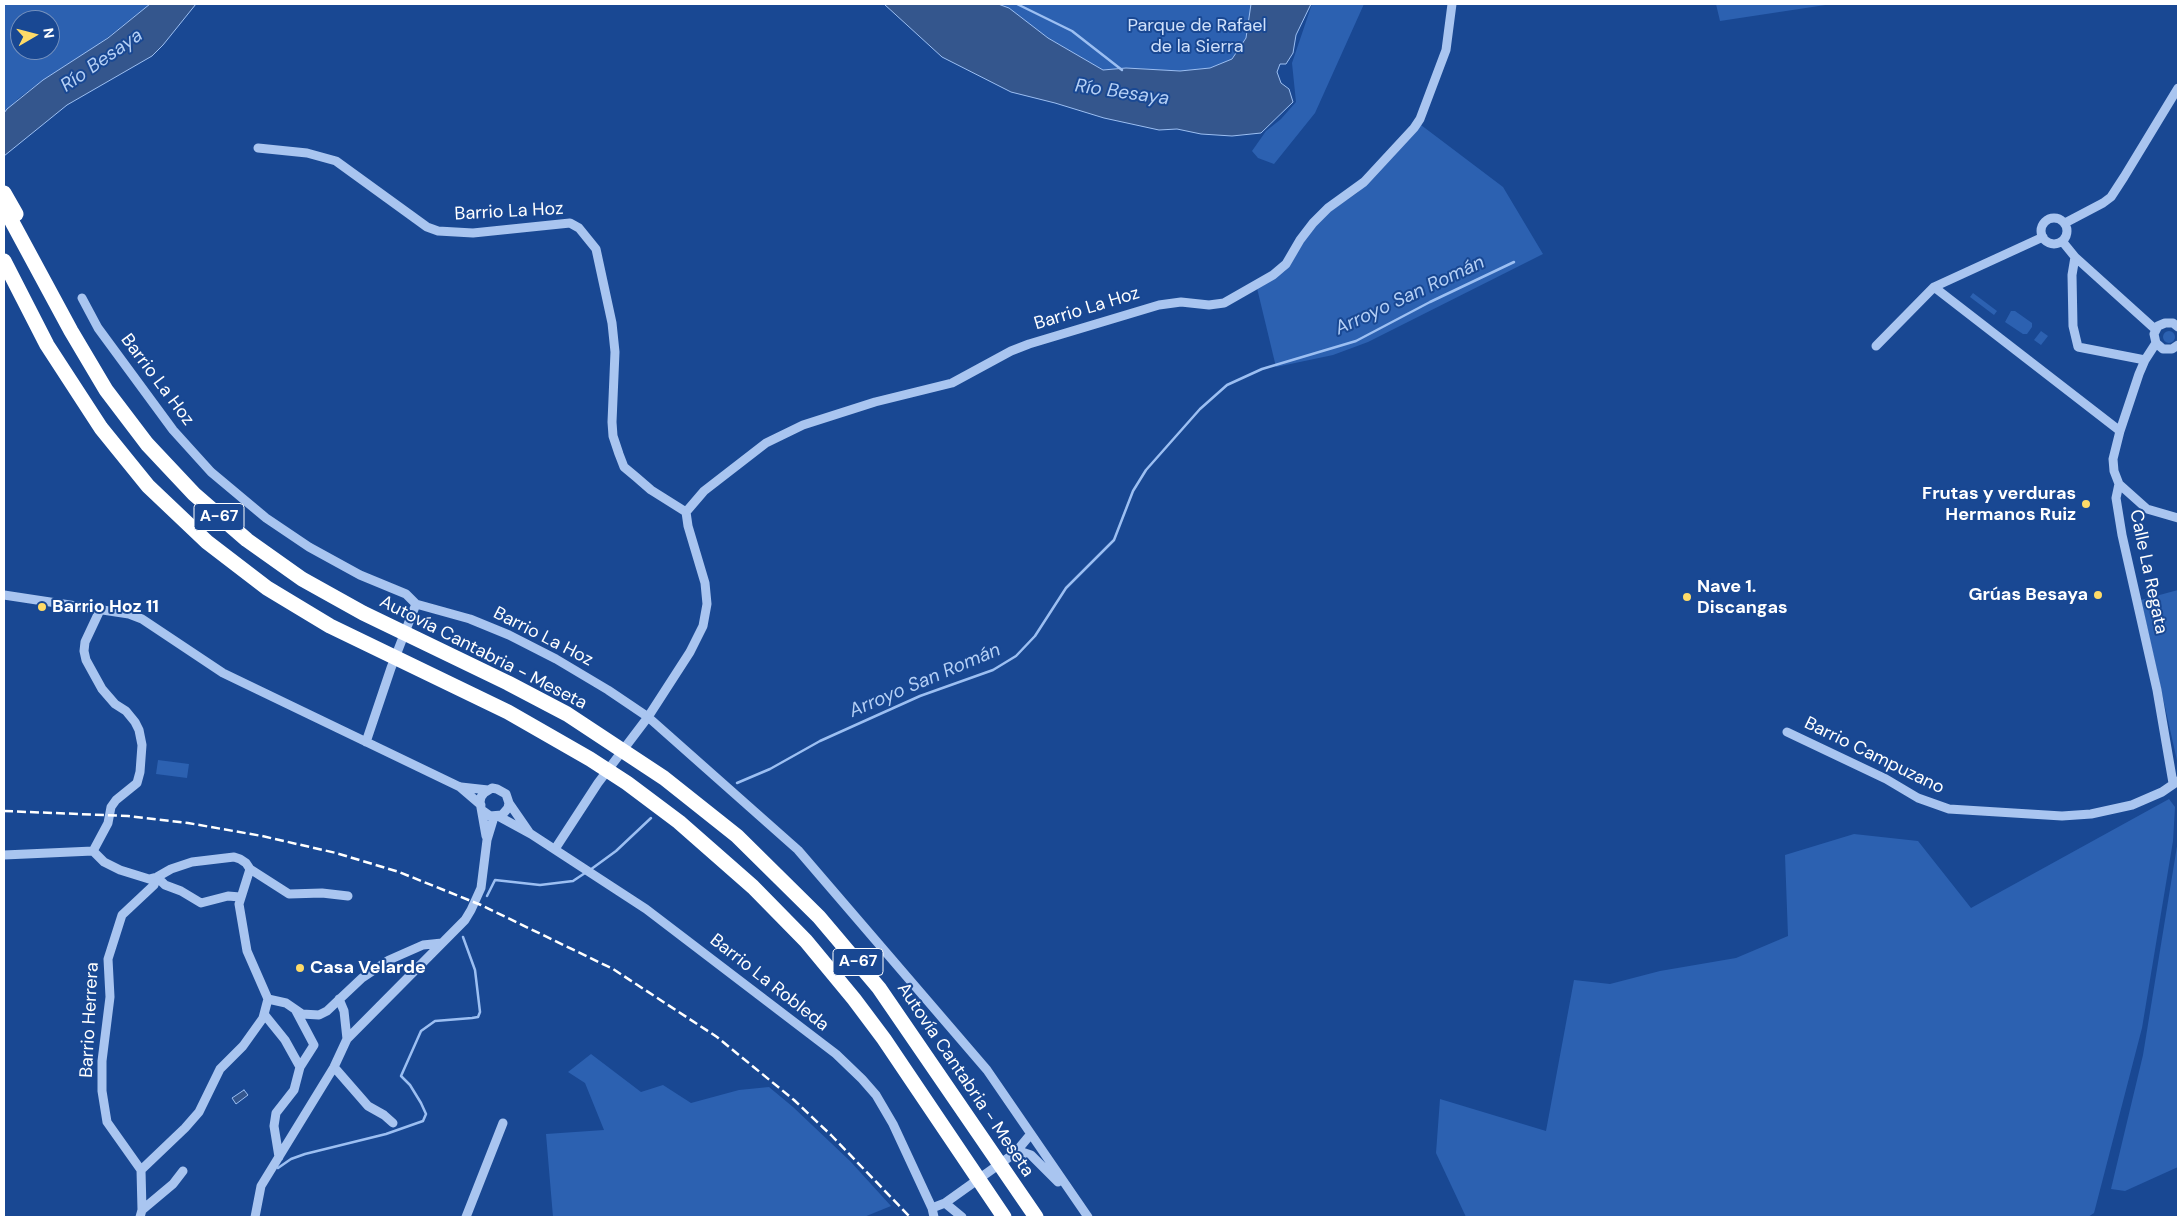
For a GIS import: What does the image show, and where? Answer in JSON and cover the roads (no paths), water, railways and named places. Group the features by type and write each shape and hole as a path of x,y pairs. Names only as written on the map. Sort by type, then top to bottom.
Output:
{"highway":[{"name":"Autovía Cantabria - Meseta","path":"4,193 8,210 78,331 82,352 106,390 147,444 179,479 211,510 253,545 290,571 341,602 534,696 624,750 682,791 737,836 819,917 864,969 893,1006 1036,1217"},
{"name":"A-67","path":"4,261 47,345 86,408 132,467 171,509 227,558 267,588 330,626 508,712 608,770 662,809 717,854 753,887 806,941 839,979 884,1039 1004,1217"},
{"path":"4,276 15,295 23,300"}],"street":[{"name":"Barrio La Hoz","path":"258,148 307,153 336,161 427,227 438,231 473,233 570,223 579,228 596,249 612,324 615,352 612,422 613,436 619,454 624,467 651,490 686,512 704,492 766,443 803,425 875,402 952,383 1011,351 1054,335 1159,305 1181,302 1216,305 1232,300 1280,271 1314,223 1328,208 1364,182 1408,136 1420,119 1448,41 1452,4"},
{"path":"2065,223 2103,203 2111,196 2178,88"},
{"path":"2058,218 2065,223 2066,235 2062,241 2050,243 2043,237 2043,225 2049,219 2058,218"},
{"path":"1876,346 1934,287 2043,237"},
{"path":"2062,241 2075,257 2156,330"},
{"path":"2075,257 2072,275 2073,326 2078,347 2145,360"},
{"path":"1934,287 2120,431"},
{"name":"Barrio La Hoz","path":"82,298 98,328 160,414 211,472 266,518 309,548 360,575 406,594 416,604 470,619 509,635 564,663 608,690 648,717 798,850 987,1070 1072,1196"},
{"path":"2176,322 2162,324 2154,334 2156,344 2163,349 2176,348"},
{"name":"Calle La Regata","path":"2156,344 2145,360 2120,431 2113,459 2114,472 2119,484 2116,498 2122,535 2176,782"},
{"path":"2119,484 2147,510 2178,518"},
{"path":"555,849 598,783 648,717 690,652 703,626 707,604 705,583 688,526 686,512"},
{"path":"4,595 129,614 142,619 223,673 460,787 482,808 496,817"},
{"path":"366,742 391,668 416,604"},
{"path":"92,850 108,823 111,807 116,800 137,783 140,772 142,745 135,722 126,711 115,704 102,688 86,660 85,642 100,610"},
{"name":"Barrio Campuzano","path":"1787,732 1886,779 1918,798 1949,809 2062,816 2090,814 2132,805 2162,792 2176,782"},
{"path":"255,1217 262,1186 334,1067 347,1039 465,920 481,888 487,840 496,817 505,812 509,803 506,794 497,788 488,790 460,787"},
{"path":"487,840 481,797 488,790"},
{"name":"Barrio La Robleda","path":"509,803 531,834"},
{"name":"Barrio La Robleda","path":"496,817 531,834 555,849 678,933 836,1054 876,1095 893,1124 933,1213 948,1200 1016,1153 1030,1135"},
{"path":"4,855 92,850 104,862 120,870 149,879 157,877 165,885 181,891 200,902 228,896 240,897"},
{"name":"Barrio Herrera","path":"141,1170 106,1122 102,1091 102,1061 110,997 108,959 122,914 154,885 157,877 171,869 192,862 228,858 240,859 250,869 288,894 322,893 348,896"},
{"path":"141,1214 141,1170 199,1112 220,1069 243,1046 264,1014 268,999 248,951 239,904 250,869"},
{"path":"268,999 286,1003 302,1014 319,1015 327,1011 362,978 389,960 423,945 442,943"},
{"path":"338,999 344,1012 347,1039"},
{"path":"279,1157 275,1139 274,1120 276,1114 294,1090 300,1067 310,1053 314,1043 296,1011"},
{"path":"264,1014 285,1040 300,1067"},
{"path":"334,1067 368,1106 384,1114 392,1123"},
{"path":"466,1217 503,1123"},
{"path":"1016,1153 1022,1152 1031,1155 1072,1196 1088,1217"},
{"path":"141,1214 184,1171"},
{"path":"948,1200 962,1217"}],"water":[{"name":"Río Besaya","path":"150,4 196,4 152,56 67,105 4,156 4,113 7,109 43,80 108,38"},
{"name":"Río Besaya","path":"884,4 998,4 1009,8 1048,38 1103,70 1126,68 1180,71 1210,68 1232,59 1246,38 1251,4 1311,4 1296,35 1293,53 1286,64 1280,64 1277,72 1281,83 1289,89 1293,102 1261,133 1232,136 1201,134 1177,129 1159,130 1104,118 1011,92 942,57"},
{"path":"244,1090 248,1095 236,1104 232,1098"}],"waterway":[{"path":"1017,4 1072,31 1122,70"},
{"name":"Arroyo San Román","path":"737,783 770,769 820,741 920,696 993,670 1016,656 1035,636 1066,588 1114,540 1133,491 1146,470 1200,409 1227,385 1262,369 1356,341 1430,302 1514,262"},
{"name":"Arroyo San Román","path":"590,870 616,851 651,818"},
{"name":"Arroyo San Román","path":"487,896 495,880 540,885 573,881 585,873"},
{"name":"Arroyo San Román","path":"278,1168 291,1159 305,1154 386,1134 423,1121 426,1114 421,1103 410,1085 401,1076 421,1031 435,1021 478,1017 480,1012 475,970 463,937"}],"railway":[{"path":"4,811 128,816 188,823 262,836 336,853 399,872 481,905 613,969 717,1037 794,1100 831,1135 910,1217"}],"place":[{"name":"Frutas y verduras Hermanos Ruiz","path":"2086,504"},
{"name":"Grúas Besaya","path":"2098,595"},
{"name":"Nave 1. Discangas","path":"1687,597"},
{"name":"Barrio Hoz 11","path":"42,607"},
{"name":"Casa Velarde","path":"300,968"}],"park label":[{"name":"Parque de Rafael de la Sierra","path":"1197,36"}]}
